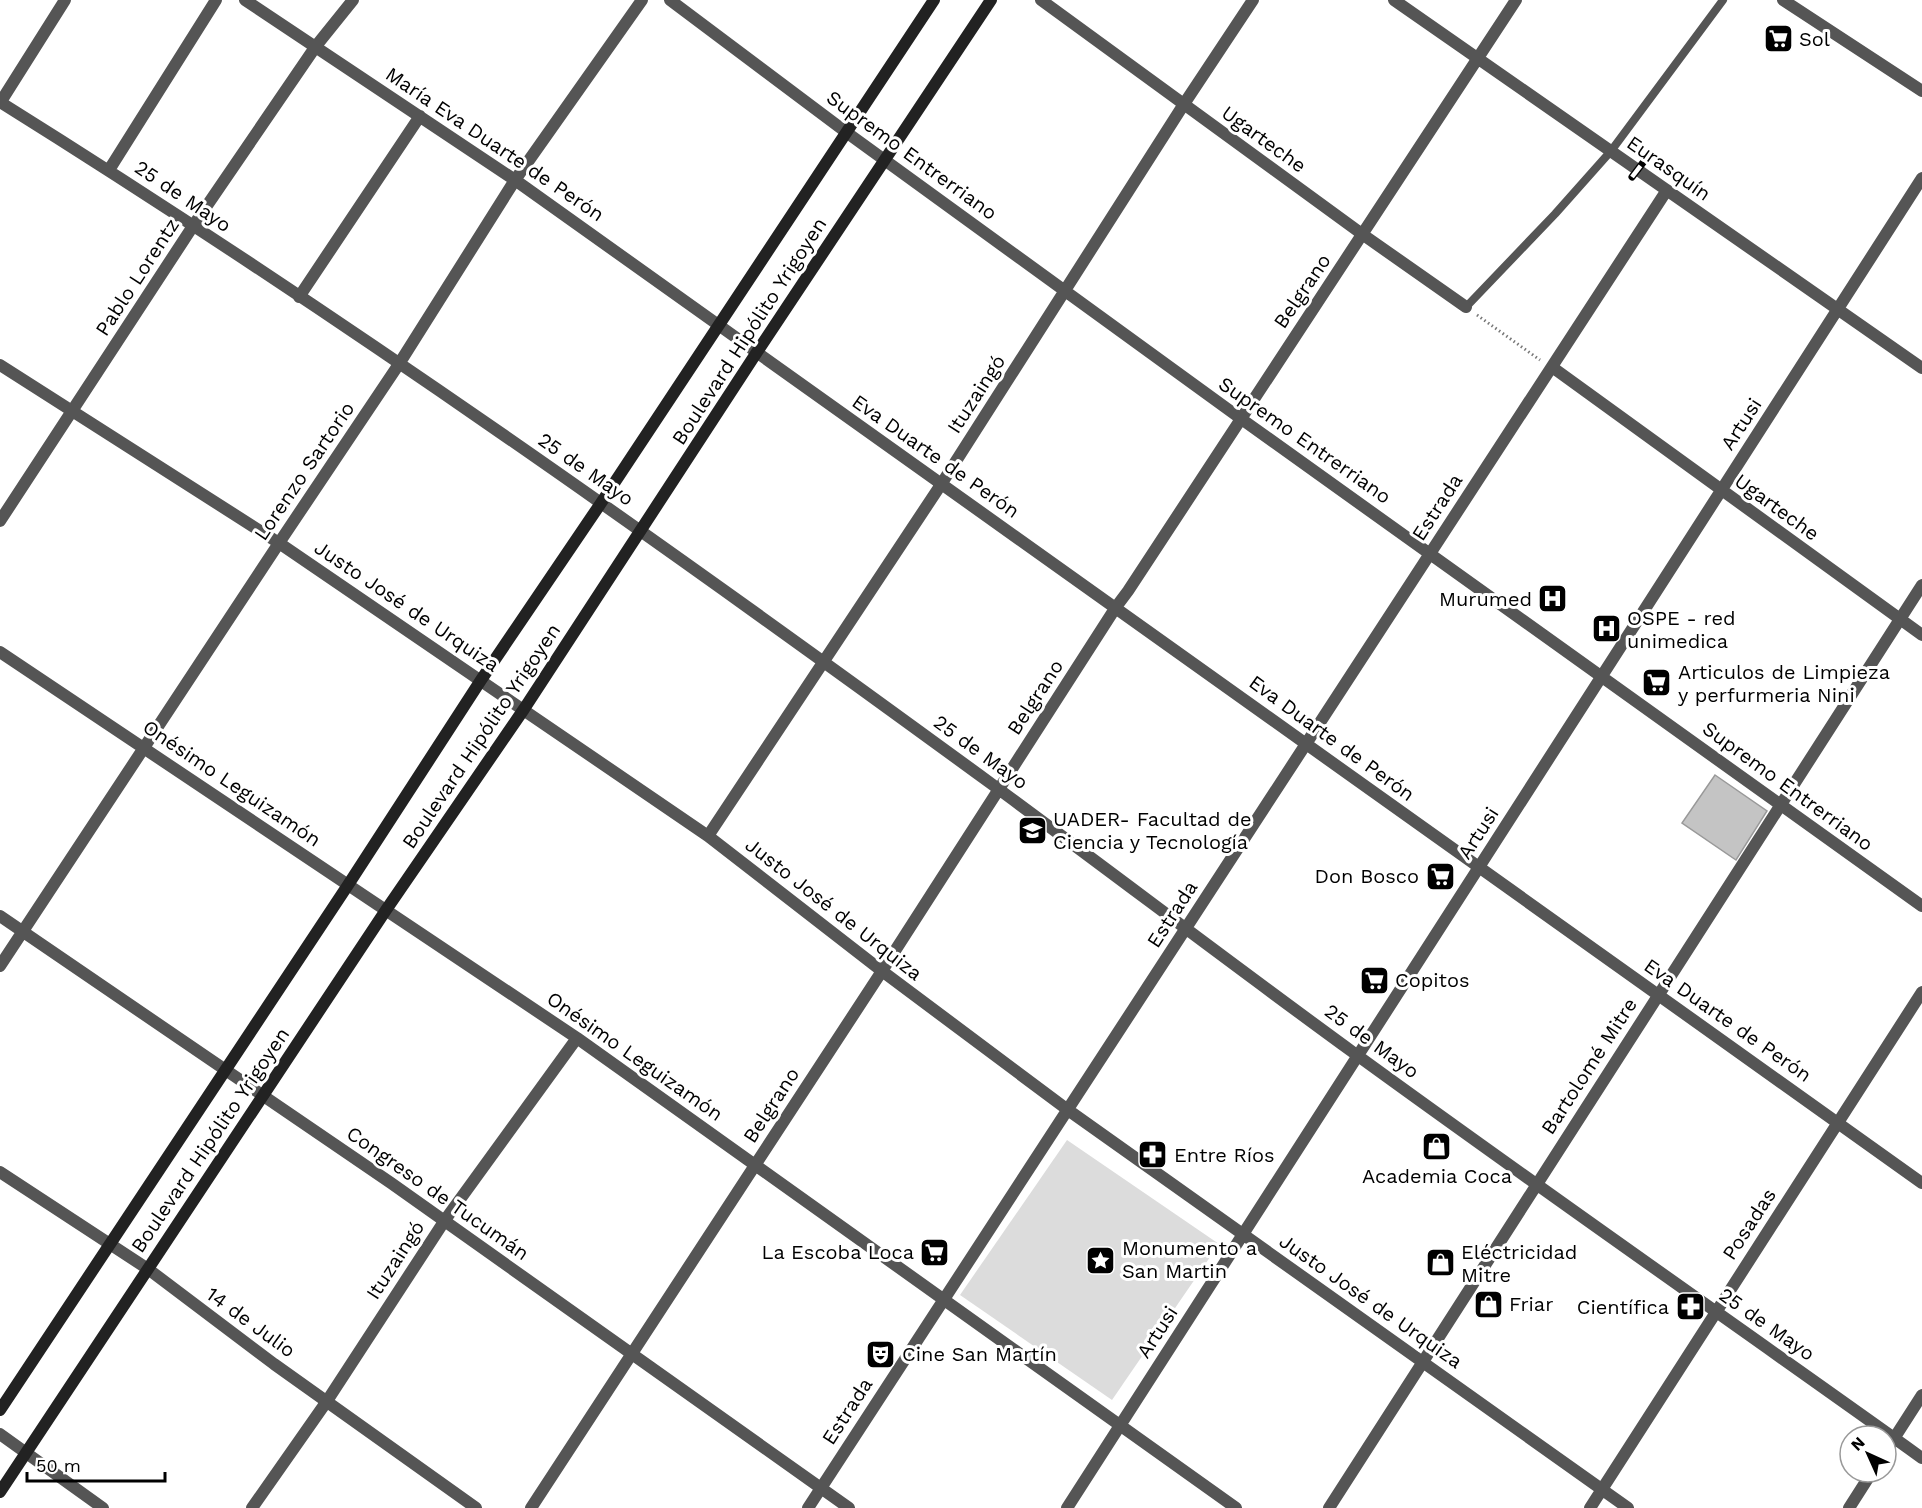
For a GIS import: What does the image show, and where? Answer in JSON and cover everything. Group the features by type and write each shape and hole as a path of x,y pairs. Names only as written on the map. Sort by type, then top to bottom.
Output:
{"main road":[{"name":"Boulevard Hipólito Yrigoyen","path":"0,1410 481,680 934,0"},
{"name":"Boulevard Hipólito Yrigoyen","path":"0,1492 386,910 524,709 991,0"}],"street":[{"path":"0,103 65,0"},
{"path":"109,170 216,0"},
{"name":"María Eva Duarte de Perón","path":"245,0 515,180 719,325"},
{"name":"Pablo Lorentz","path":"0,521 193,226 316,46 353,0"},
{"name":"Lorenzo Sartorio","path":"0,966 399,364 515,180 642,0"},
{"name":"Supremo Entrerriano","path":"670,0 846,132 1240,418 1922,906"},
{"name":"Ugarteche","path":"1041,0 1466,307"},
{"name":"Ituzaingó","path":"708,836 942,483 1253,0"},
{"name":"Eurasquín","path":"1394,0 1922,369"},
{"name":"Belgrano","path":"531,1508 1116,607 1476,57 1516,0"},
{"path":"1783,0 1922,91"},
{"name":"25 de Mayo","path":"0,103 109,170 399,364 601,503 999,789 1358,1056 1874,1424"},
{"path":"299,297 420,116"},
{"name":"Artusi","path":"1067,1508 1922,178"},
{"name":"Estrada","path":"808,1508 1667,190"},
{"name":"Eva Duarte de Perón","path":"719,325 1922,1183"},
{"name":"Justo José de Urquiza","path":"0,365 279,543 708,836 1068,1110 1628,1508"},
{"name":"Ugarteche","path":"1551,367 1922,635"},
{"name":"Bartolomé Mitre","path":"1329,1508 1922,585"},
{"name":"Onésimo Leguizamón","path":"0,652 577,1038 1236,1508"},
{"name":"Congreso de Tucumán","path":"0,916 444,1220 849,1508"},
{"name":"Posadas","path":"1590,1508 1922,992"},
{"name":"Ituzaingó","path":"252,1508 327,1401 444,1220 577,1038"},
{"name":"14 de Julio","path":"0,1172 148,1269 274,1364 476,1508"},
{"path":"1898,1432 1922,1395"},
{"path":"0,1434 103,1508"},
{"name":"25 de Mayo","path":"1898,1441 1922,1458"},
{"path":"1849,1508 1864,1484"}],"lane":[{"path":"1466,307 1555,214 1611,151 1723,0"}],"path":[{"path":"1466,307 1551,367"}],"shaded area":[{"path":"1067,1140 1219,1244 1112,1400 960,1295"}],"building":[{"path":"1715,775 1767,811 1736,860 1682,823"}],"railway":[{"path":"1632,177 1645,160"}],"place":[{"name":"Sol","path":"1778,39"},
{"name":"Murumed","path":"1553,599"},
{"name":"OSPE - red unimedica","path":"1606,629"},
{"name":"Articulos de Limpieza y perfurmeria Nini","path":"1657,683"},
{"name":"UADER- Facultad de Ciencia y Tecnología","path":"1032,830"},
{"name":"Don Bosco","path":"1440,876"},
{"name":"Copitos","path":"1374,980"},
{"name":"Academia Coca","path":"1437,1146"},
{"name":"Entre Ríos","path":"1153,1155"},
{"name":"La Escoba Loca","path":"935,1252"},
{"name":"Monumento a San Martin","path":"1101,1260"},
{"name":"Eléctricidad Mitre","path":"1440,1263"},
{"name":"Friar","path":"1488,1304"},
{"name":"Científica","path":"1690,1307"},
{"name":"Cine San Martín","path":"881,1354"}]}
